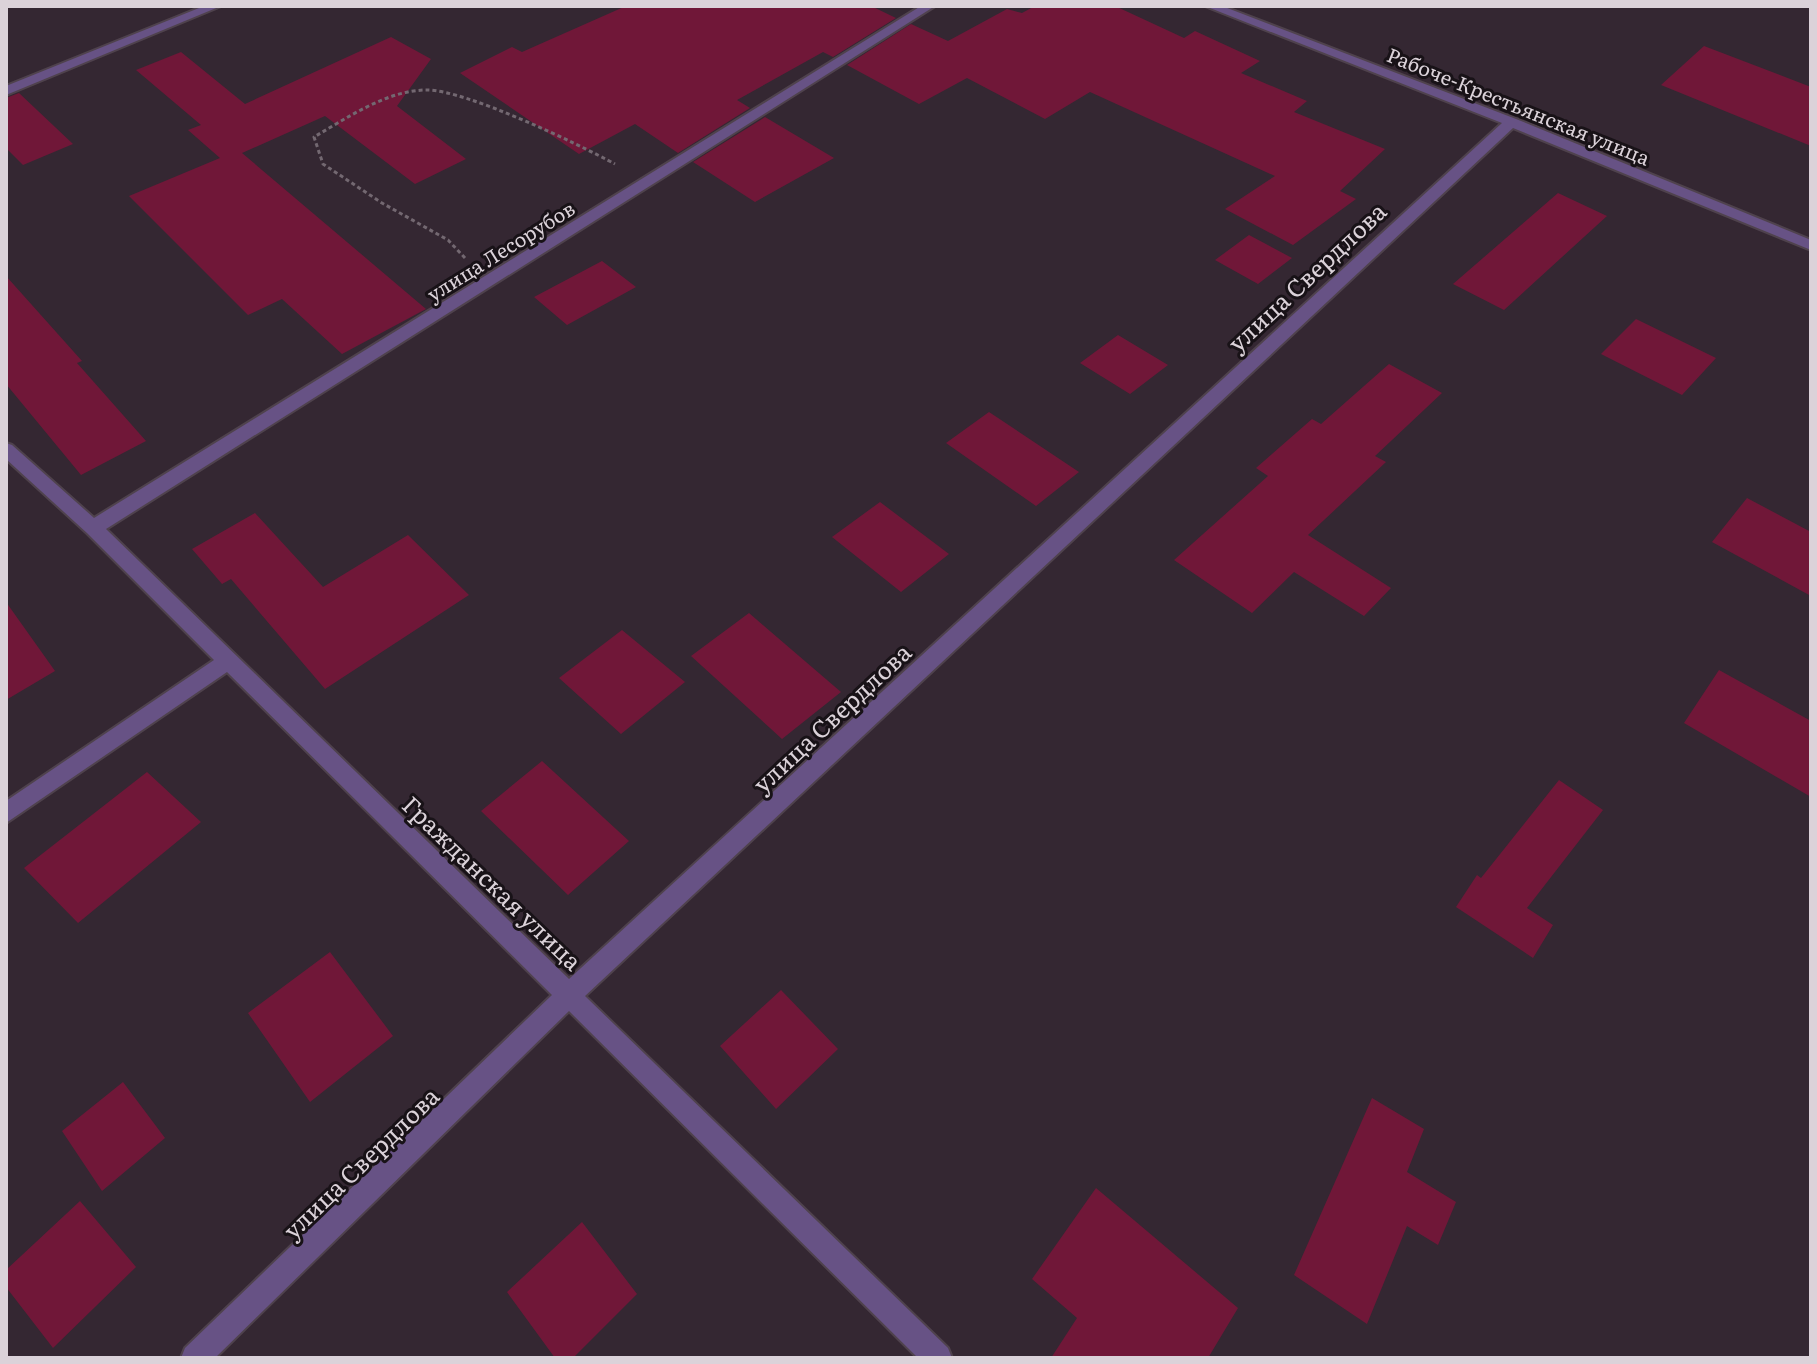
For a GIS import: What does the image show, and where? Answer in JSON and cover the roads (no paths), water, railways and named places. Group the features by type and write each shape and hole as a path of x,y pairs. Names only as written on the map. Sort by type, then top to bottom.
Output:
{"street":[{"path":"6,91 215,6"},
{"name":"улица Лесорубов","path":"93,528 929,6"},
{"name":"Рабоче-Крестьянская улица","path":"1211,6 1511,122 1811,245"},
{"name":"улица Свердлова","path":"195,1358 570,994 1511,122"},
{"name":"Гражданская улица","path":"6,449 93,528 938,1358"},
{"path":"6,813 228,661"}]}
